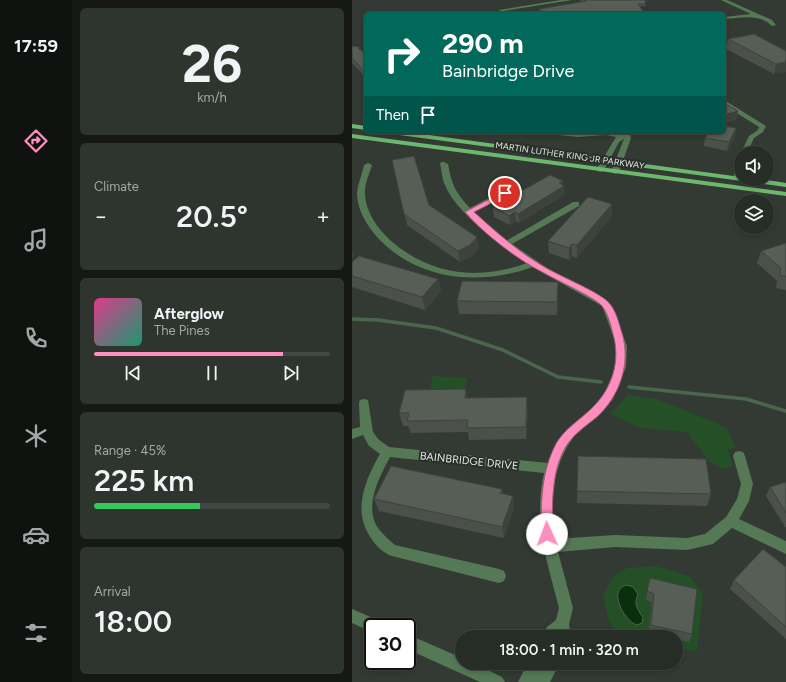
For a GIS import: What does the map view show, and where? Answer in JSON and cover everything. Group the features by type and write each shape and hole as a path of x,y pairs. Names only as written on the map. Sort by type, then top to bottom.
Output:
{"main road":[{"path":"352,126 364,128"},
{"name":"MARTIN LUTHER KING JR PARKWAY","path":"407,134 734,177"},
{"name":"MARTIN LUTHER KING JR PARKWAY","path":"352,136 786,194"},
{"name":"MARTIN LUTHER KING JR PARKWAY","path":"774,183 786,185"}],"street":[{"path":"502,12 570,0"},
{"path":"723,0 756,14 770,21 774,25"},
{"path":"726,18 756,14"},
{"path":"726,103 763,126 761,131 751,137 747,146"},
{"path":"568,134 592,134"},
{"path":"600,170 616,141 625,135"},
{"path":"615,172 619,162 625,135"},
{"path":"444,164 448,184 480,224 506,244 556,277 606,304 622,346 621,367 609,396 595,412 571,432 562,444 552,469 546,504 547,534 566,608 563,630"},
{"path":"368,165 361,193 367,218 388,244 414,261 430,269 461,274 503,273 519,270 535,263"},
{"path":"469,212 517,187"},
{"path":"506,244 576,204"},
{"path":"364,403 365,430 367,436 377,447 387,452 372,477 362,498 360,510 362,523 380,544 392,550 499,576"},
{"path":"352,434 365,430"},
{"name":"BAINBRIDGE DRIVE","path":"387,452 552,469"},
{"path":"550,546 615,540 699,543 708,540 732,522 743,501 747,484 739,456"},
{"path":"732,522 786,548"},
{"path":"352,616 364,621"},
{"path":"416,645 497,682"},
{"path":"526,682 532,670"},
{"path":"542,682 548,670"}],"shaded area":[{"path":"433,376 467,378 464,392 429,390"},
{"path":"628,395 656,399 726,427 736,447 728,450 733,466 723,469 709,461 687,432 641,428 610,414"},
{"path":"655,566 689,576 703,593 697,651 683,649 683,630 615,630 609,621 603,597 613,577 627,568"},
{"path":"627,585 633,587 638,594 636,604 643,618 642,623 637,625 627,618 618,598 618,592 621,588"}],"building":[{"path":"584,0 645,0 646,4 638,4 644,12 544,12 539,9 586,1"},
{"path":"754,34 786,51 786,62 776,64 728,39"},
{"path":"352,46 360,47 358,48 364,52 364,72 358,64 352,58"},
{"path":"726,104 738,111 726,114"},
{"path":"726,126 736,128 729,142 705,138 708,134 726,134"},
{"path":"414,156 429,205 477,237 470,245 458,251 404,214 392,160"},
{"path":"550,175 563,181 559,183 564,186 518,214 515,212 509,216 493,207"},
{"path":"588,197 612,204 577,245 572,244 569,248 548,241"},
{"path":"786,243 786,277 780,275 781,268 761,251"},
{"path":"359,256 438,279 422,297 352,276 352,262"},
{"path":"462,281 558,282 557,302 457,301"},
{"path":"466,389 465,398 527,397 526,427 467,428 468,420 407,421 409,413 399,413 405,390"},
{"path":"578,456 706,459 711,494 577,491"},
{"path":"391,466 502,489 500,493 513,496 502,527 374,499"},
{"path":"786,482 786,513 770,487"},
{"path":"763,549 786,567 786,627 734,580"},
{"path":"650,578 697,589 692,634 683,632 683,630 674,630 651,625 654,594 647,591"}],"waterway":[{"path":"352,319 378,320 436,328 503,350 558,377 601,382"},
{"path":"629,387 746,399 786,411"}],"route":[{"path":"505,193 469,212 480,224 501,241 544,270 606,304 622,346 621,367 609,396 595,412 571,432 562,444 555,459 550,475 546,504 547,534"}]}
